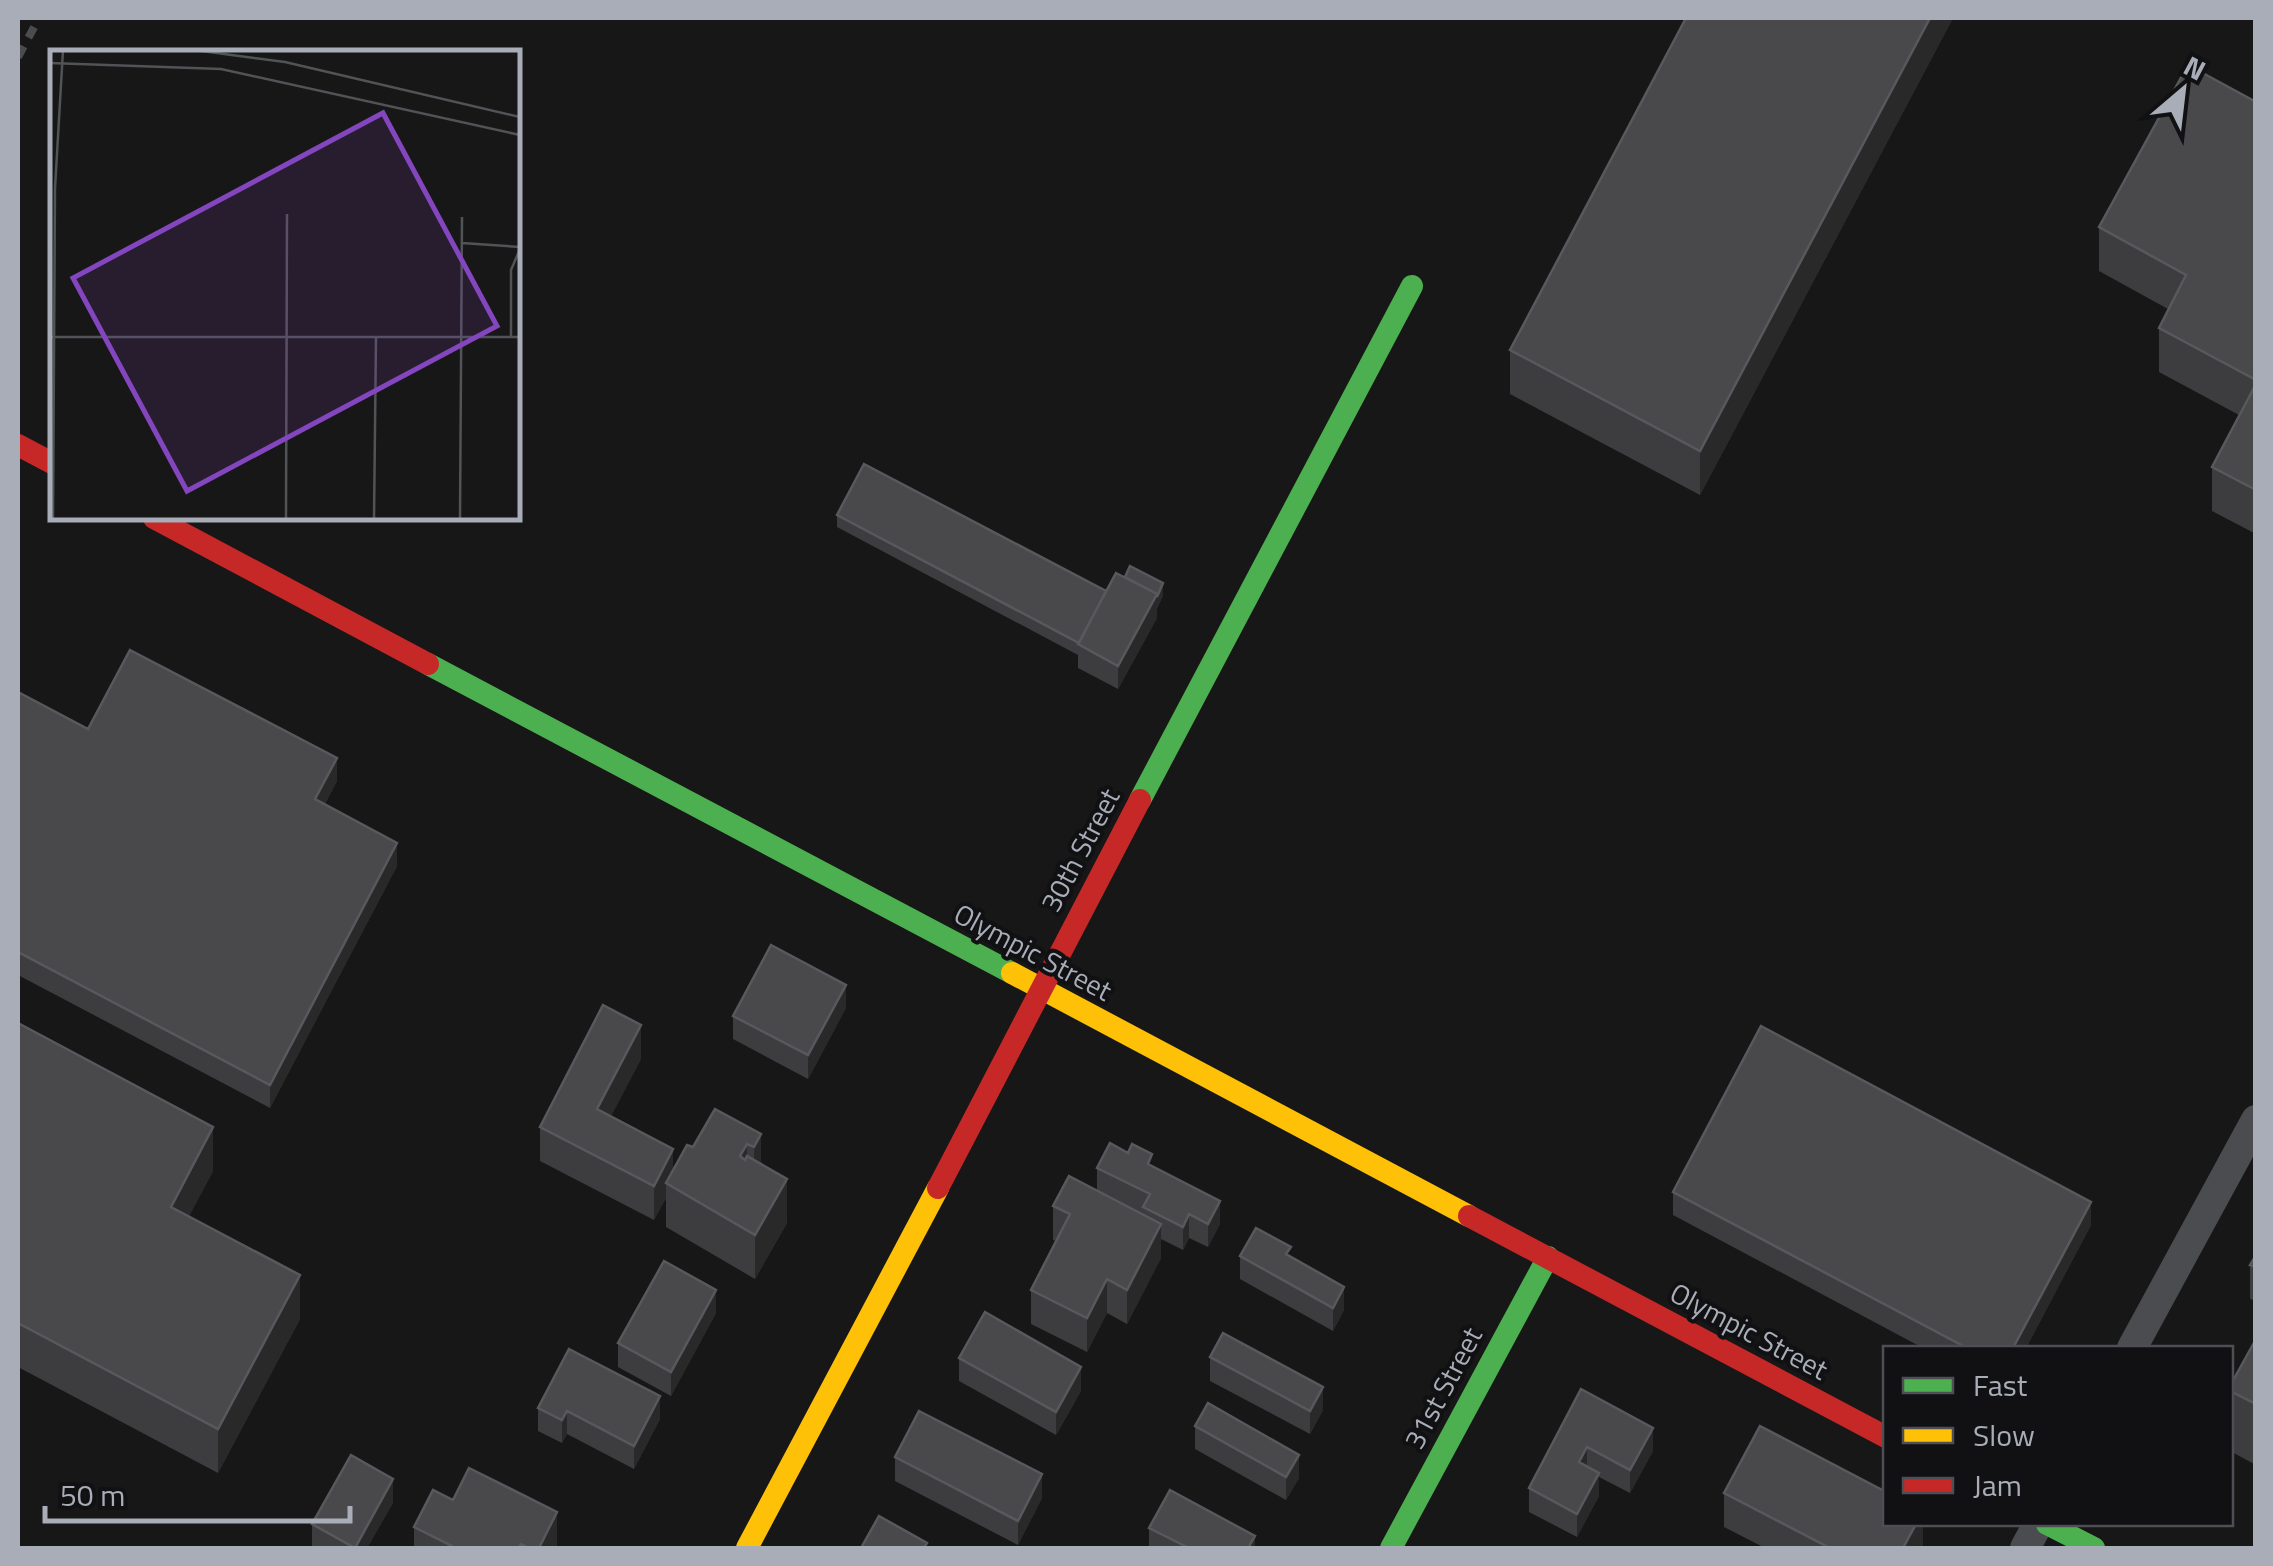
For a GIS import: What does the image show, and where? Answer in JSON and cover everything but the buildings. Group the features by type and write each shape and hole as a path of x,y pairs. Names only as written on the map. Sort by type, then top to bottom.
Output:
{"main road":[{"name":"30th Street","path":"747,1548 854,1353 1040,990 1412,286"},
{"path":"18,445 50,463"},
{"name":"Olympic Street","path":"158,520 1883,1435"},
{"name":"31st Street","path":"1391,1548 1548,1257"},
{"path":"2051,1526 2094,1548"}],"street":[{"path":"2133,1346 2256,1120"},
{"path":"2024,1548 2037,1526"}],"railway":[{"path":"18,57 39,18"}],"traffic: fast":[{"path":"1140,800 1412,286"},
{"path":"428,664 1012,973"},
{"path":"1391,1548 1548,1257"},
{"path":"2051,1526 2094,1548"}],"traffic: slow":[{"path":"1012,973 1469,1216"},
{"path":"747,1548 938,1188"}],"traffic: jam":[{"path":"18,445 50,462"},
{"path":"158,520 428,664"},
{"path":"938,1188 1140,800"},
{"path":"1469,1216 1883,1435"}]}
